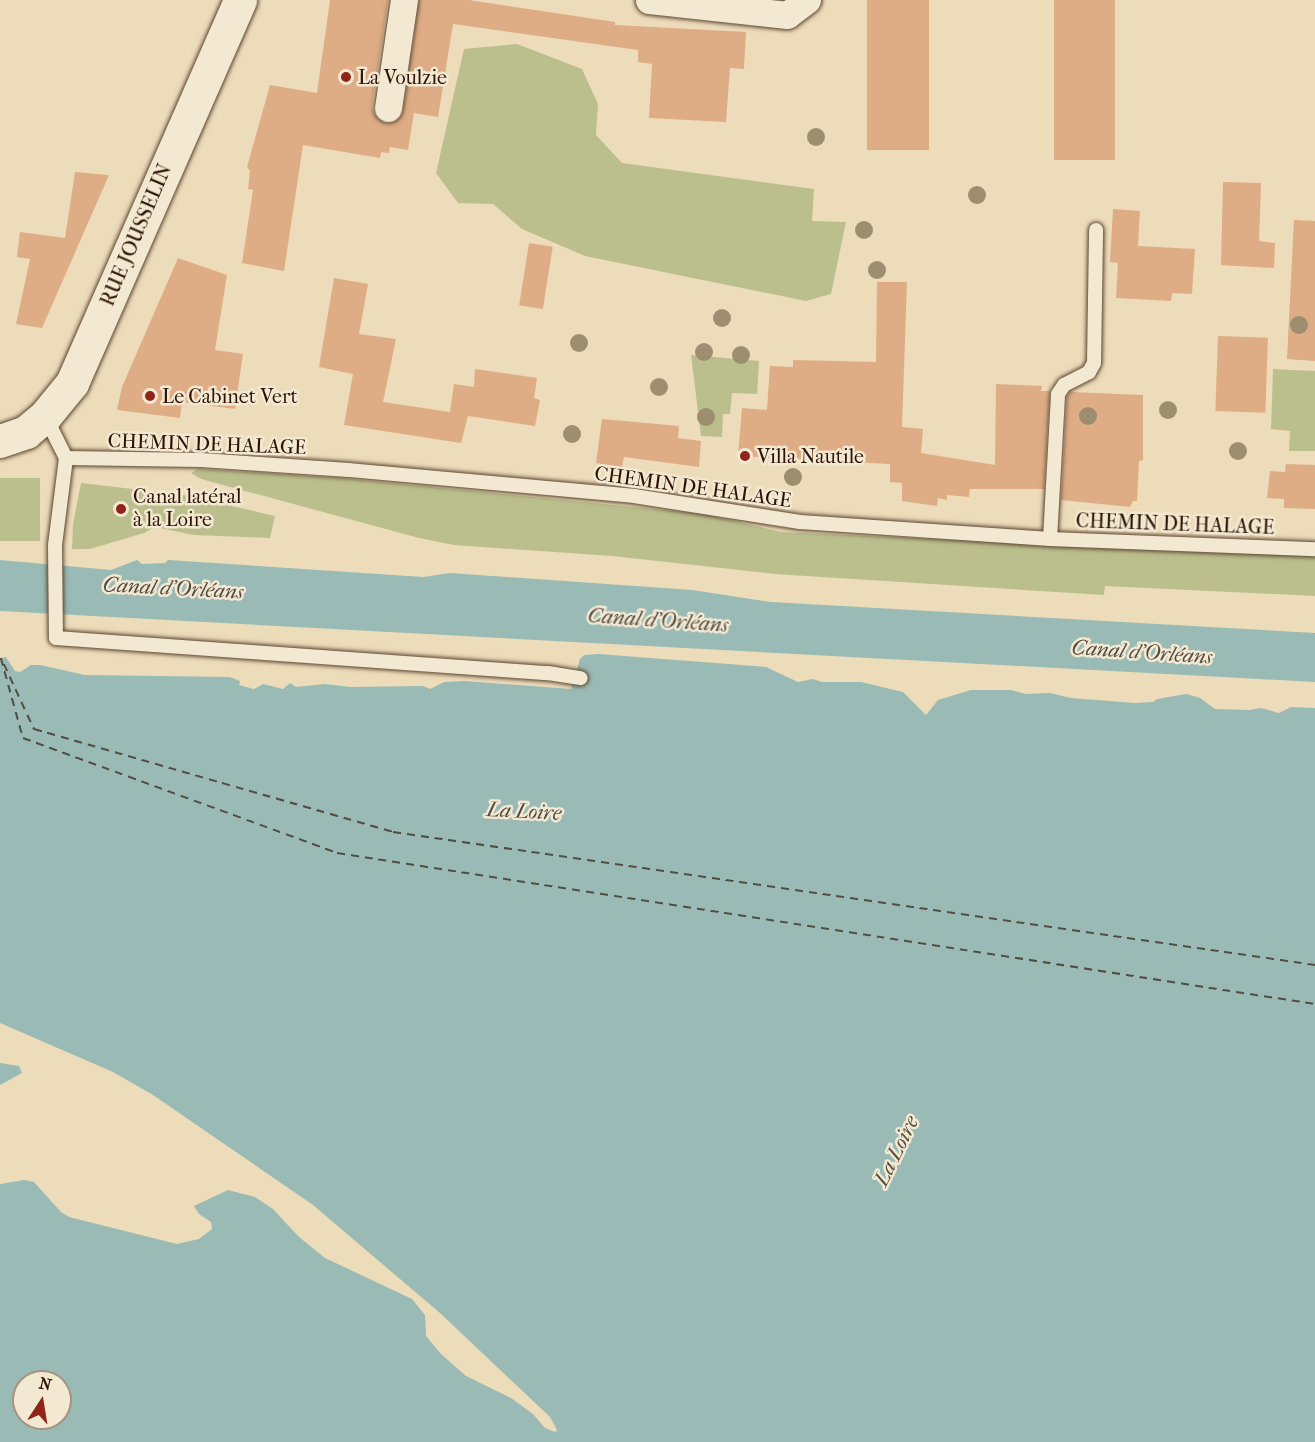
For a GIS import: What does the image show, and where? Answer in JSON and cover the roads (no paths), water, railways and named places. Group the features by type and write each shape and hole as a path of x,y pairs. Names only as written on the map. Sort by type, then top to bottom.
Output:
{"street":[{"name":"RUE JOUSSELIN","path":"0,441 26,432 45,416 72,382 240,0"},
{"path":"388,108 404,0"},
{"path":"649,0 787,15 807,0"}],"lane":[{"path":"1050,538 1058,394 1064,385 1089,372 1094,363 1096,230"},
{"path":"45,416 66,458 56,545 56,638 548,673 581,678"},
{"name":"CHEMIN DE HALAGE","path":"66,458 201,460 349,470 634,496 800,522 1050,538 1315,549"}],"water":[{"name":"Canal d'Orléans","path":"0,560 111,570 137,560 142,564 165,563 168,560 423,577 450,573 692,590 771,602 1315,633 1315,682 0,611"},
{"name":"La Loire","path":"598,654 766,667 798,682 813,679 822,682 861,682 903,692 926,715 938,700 971,690 1011,690 1026,694 1050,693 1071,698 1134,703 1153,702 1157,699 1186,694 1200,698 1215,709 1261,708 1279,713 1291,707 1315,708 1315,1442 0,1442 0,1184 24,1180 34,1182 61,1212 69,1217 177,1244 199,1239 212,1229 211,1222 199,1214 194,1206 228,1190 255,1197 273,1209 299,1237 325,1258 412,1299 425,1315 426,1336 441,1354 466,1376 511,1398 533,1414 545,1428 555,1432 557,1430 550,1417 440,1313 313,1205 153,1095 113,1072 0,1023 0,658 6,657 15,671 20,672 31,665 40,665 85,675 230,677 240,681 239,685 254,689 263,684 283,689 290,683 296,687 325,684 351,687 423,686 430,689 444,682 464,681 571,689 580,659 584,655"},
{"path":"0,1063 19,1066 22,1073 0,1085"}],"place":[{"name":"La Voulzie","path":"346,77"},
{"name":"Le Cabinet Vert","path":"150,396"},
{"name":"Villa Nautile","path":"745,456"},
{"name":"Canal latéral à la Loire","path":"121,509"}]}
